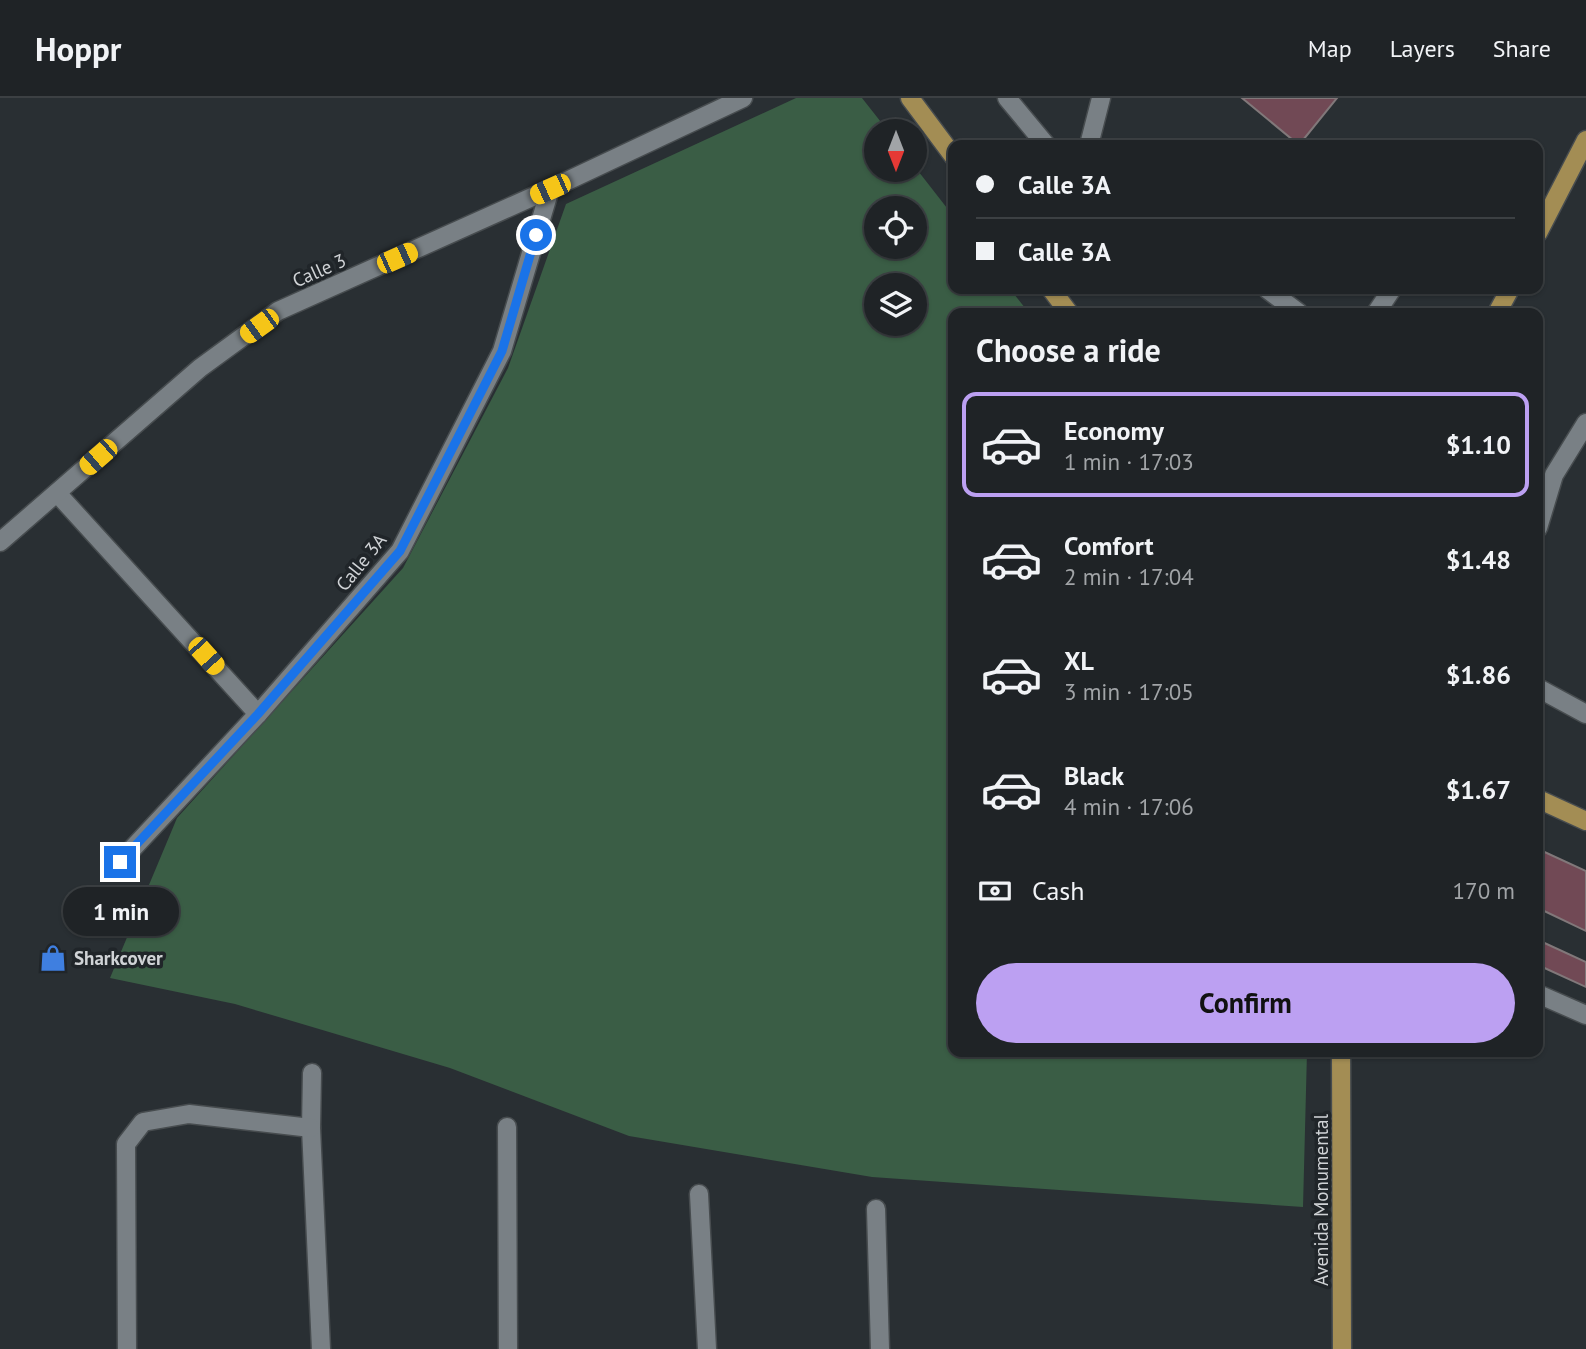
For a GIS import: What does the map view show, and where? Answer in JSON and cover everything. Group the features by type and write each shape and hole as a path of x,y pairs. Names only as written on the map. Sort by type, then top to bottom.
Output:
{"main road":[{"path":"910,98 948,149"},
{"path":"1543,223 1586,140"},
{"path":"1543,801 1586,821"},
{"name":"Avenida Monumental","path":"1341,1057 1342,1349"}],"street":[{"name":"Calle 3","path":"0,542 200,368 278,311 550,189 743,98"},
{"path":"1007,98 1042,140"},
{"path":"1090,140 1101,98"},
{"name":"Calle 3A","path":"120,862 258,714 400,551 502,351 550,189"},
{"path":"1273,294 1292,308"},
{"path":"1543,511 1554,475 1586,423"},
{"path":"57,493 258,714"},
{"path":"1543,691 1586,714"},
{"path":"1543,996 1586,1015"},
{"path":"312,1073 311,1128 321,1349"},
{"path":"127,1349 126,1144 143,1122 189,1114 311,1128"},
{"path":"507,1127 508,1349"},
{"path":"699,1194 707,1349"},
{"path":"876,1209 880,1349"}],"green space":[{"path":"796,98 862,98 879,119 864,119 864,182 927,182 948,209 948,294 1014,294 1025,308 948,308 948,1057 1307,1057 1303,1207 872,1177 629,1136 450,1068 235,1004 110,978 177,818 403,568 508,368 566,204"}],"building":[{"path":"1242,98 1337,98 1303,140 1293,140"},
{"path":"1543,851 1586,871 1586,931 1543,910"},
{"path":"1543,942 1586,962 1586,987 1543,967"}],"place":[{"name":"Sharkcover","path":"53,958"}],"route":[{"path":"120,862 258,714 400,551 502,351 536,235"}]}
